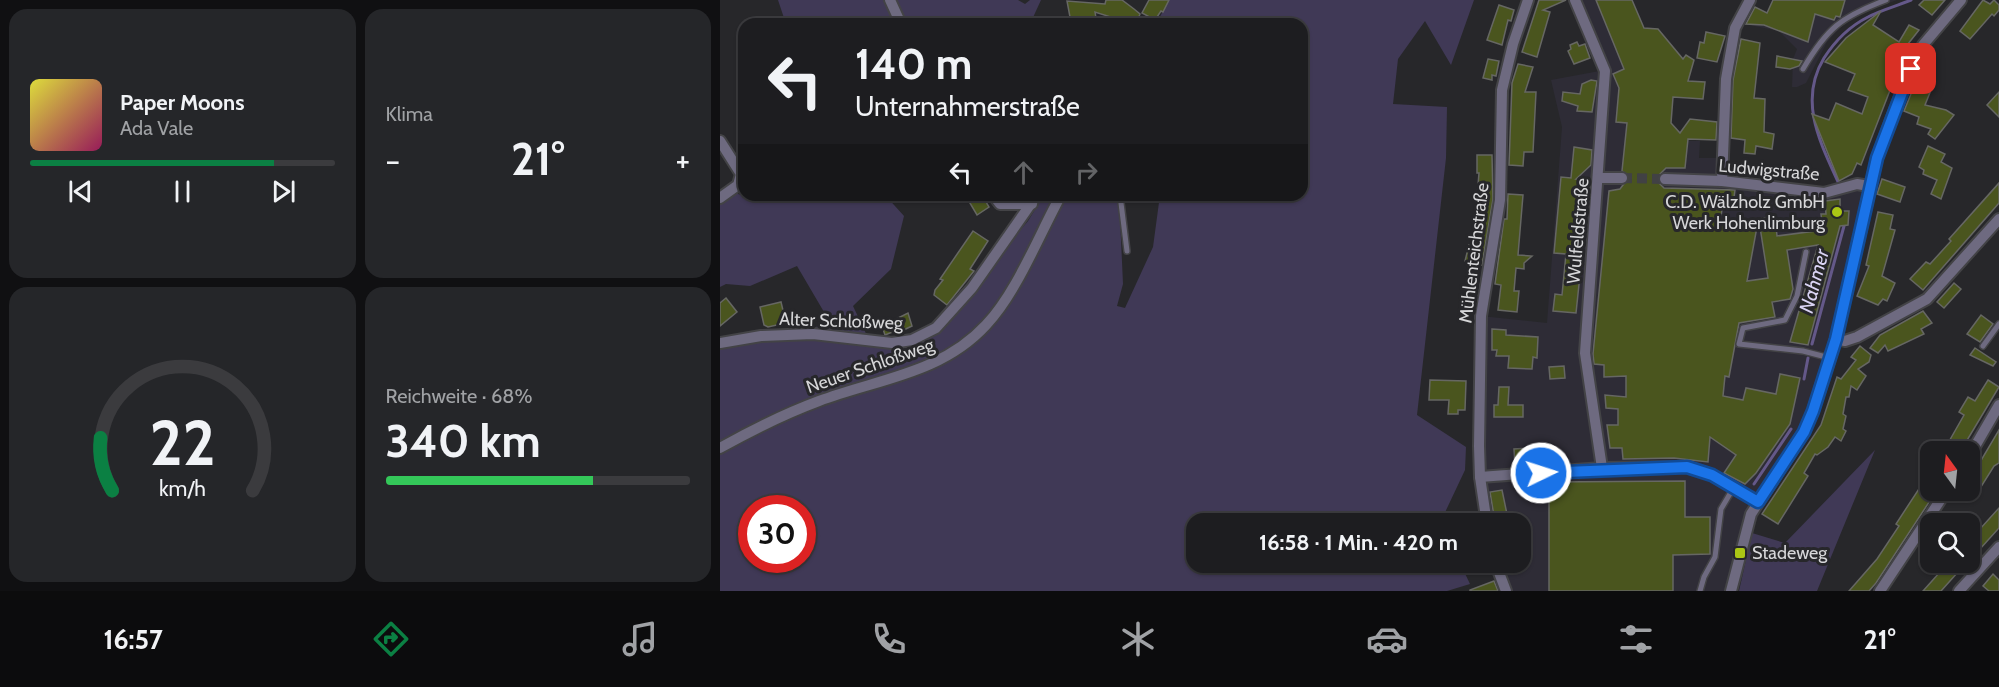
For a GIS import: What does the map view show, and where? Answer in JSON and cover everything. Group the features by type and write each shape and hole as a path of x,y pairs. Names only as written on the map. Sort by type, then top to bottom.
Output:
{"street":[{"path":"890,0 899,18"},
{"name":"Mühlenteichstraße","path":"1485,513 1480,477 1481,316 1500,200 1502,90 1512,44 1528,0"},
{"name":"Wulfeldstraße","path":"1575,0 1605,71 1586,353 1602,468"},
{"path":"1722,181 1726,79 1735,28 1750,0"},
{"path":"1731,591 1751,514 1804,432 1831,358 1869,186 1877,158 1916,57 1932,33 1961,0"},
{"path":"720,141 738,169"},
{"path":"1599,178 1622,178"},
{"name":"Ludwigstraße","path":"1665,179 1722,181 1824,193 1857,184 1869,186"},
{"path":"720,198 738,185"},
{"path":"998,201 1000,204 1021,201"},
{"name":"Alter Schloßweg","path":"720,343 761,336 813,334 892,343 912,340 936,328 972,288 1027,201"},
{"name":"Neuer Schloßweg","path":"720,448 768,422 820,400 934,364 968,343 1004,304 1058,201"},
{"path":"1836,339 1845,341 1857,337 1927,299 1999,219"},
{"path":"1978,441 1999,405"},
{"path":"1480,477 1602,468 1687,467 1712,475 1758,502"},
{"path":"1880,591 1940,501"},
{"path":"1959,591 1999,547"},
{"path":"1499,573 1506,591"}],"lane":[{"path":"1803,69 1821,38 1833,27 1862,9 1886,0"},
{"path":"1121,201 1127,250"},
{"path":"1806,252 1797,296 1785,320 1743,328 1739,344 1803,351 1831,358"},
{"path":"1983,346 1999,324"},
{"path":"1700,591 1704,577 1715,557 1721,509 1734,487"}],"shaded area":[{"path":"778,0 1018,0 1025,4 1030,0 1041,0 1033,18 784,18"},
{"path":"1169,0 1474,0 1451,65 1425,21 1398,59 1393,104 1447,107 1446,158 1417,415 1466,447 1465,470 1445,513 1186,513 1186,573 1465,573 1470,584 1447,591 720,591 720,343 813,334 824,312 797,266 750,286 726,284 720,287 720,201 734,193 738,194 738,201 890,201 904,216 891,269 853,306 869,340 892,343 937,328 1028,221 1040,201 1119,201 1123,284 1117,306 1125,308 1153,247 1159,201 1308,201 1308,18 1159,18"},
{"path":"1575,0 1632,0 1643,28 1658,29 1677,53 1671,123 1688,141 1700,141 1699,158 1722,158 1722,181 1824,193 1869,186 1813,411 1758,502 1731,591 1506,591 1499,573 1531,573 1531,513 1486,513 1479,446 1481,316 1547,323 1562,127 1551,80 1605,70"},
{"path":"1773,0 1897,0 1864,12 1843,25 1827,42 1806,83 1792,87 1793,59 1797,49 1779,31 1745,24 1754,7 1767,13"},
{"path":"1875,450 1817,591 1739,591 1752,533 1785,543"}],"building":[{"path":"1106,0 1122,0 1140,14 1138,18 1114,18 1095,12 1096,18 1070,17 1067,1 1105,4"},
{"path":"1149,0 1169,0 1163,12 1161,11 1156,18 1142,13"},
{"path":"1539,0 1566,0 1543,10 1550,12 1537,57 1522,52"},
{"path":"1596,0 1632,0 1644,28 1658,29 1683,59 1686,55 1694,60 1688,81 1705,82 1703,99 1673,97 1671,123 1680,133 1690,119 1717,122 1716,140 1688,139 1685,168 1666,168 1658,176 1658,182 1664,188 1735,190 1733,204 1723,203 1720,223 1740,220 1742,230 1757,227 1747,281 1768,278 1760,227 1764,226 1762,218 1775,216 1777,236 1823,230 1821,214 1826,214 1825,201 1840,199 1840,211 1849,211 1848,225 1840,226 1808,345 1790,342 1818,245 1787,250 1793,289 1790,299 1772,302 1775,317 1739,323 1729,377 1725,376 1723,396 1743,400 1746,388 1776,394 1780,374 1800,378 1790,424 1756,473 1745,484 1724,473 1736,455 1710,437 1708,462 1674,458 1623,459 1622,448 1610,448 1607,425 1618,425 1618,409 1606,408 1605,395 1626,397 1626,376 1604,377 1604,365 1594,364 1593,354 1609,191 1620,189 1629,177 1622,171 1627,123 1616,122 1619,88 1613,74 1624,69"},
{"path":"1773,0 1845,0 1840,17 1836,16 1834,20 1815,14 1808,42 1764,25 1746,24 1755,7 1767,13"},
{"path":"1924,0 1945,0 1932,15 1919,5"},
{"path":"1983,0 1990,4 1994,0 1999,5 1999,10 1994,16 1992,14 1970,39 1960,31"},
{"path":"1499,5 1514,10 1511,21 1508,20 1502,45 1487,40"},
{"path":"1881,11 1873,25 1899,42 1909,25 1919,30 1908,44 1861,165 1857,163 1852,174 1839,181 1812,114 1829,120 1836,103 1862,114 1868,97 1848,90 1855,74 1825,62 1846,38"},
{"path":"1706,32 1725,36 1717,62 1697,58 1700,42 1704,43"},
{"path":"1741,39 1760,43 1754,98 1765,99 1764,132 1774,134 1772,149 1756,146 1755,154 1744,153 1745,140 1731,138 1733,80"},
{"path":"1577,42 1579,46 1585,44 1590,58 1574,64 1568,51 1571,49 1570,45"},
{"path":"1777,56 1802,61 1799,66 1790,69 1776,67"},
{"path":"1488,59 1499,61 1496,76 1492,75 1492,80 1483,78"},
{"path":"1518,64 1533,67 1525,92 1536,92 1533,152 1524,152 1523,166 1509,165 1512,83"},
{"path":"1591,80 1597,81 1592,112 1577,111 1578,106 1562,101 1563,92 1580,94 1582,84"},
{"path":"1915,84 1931,90 1925,105 1946,110 1954,115 1935,139 1928,134 1931,129 1917,124 1919,117 1904,111"},
{"path":"1999,92 1999,117 1987,105"},
{"path":"1928,146 1945,154 1941,162 1952,168 1941,199 1931,194 1937,180 1923,174 1924,170 1919,167"},
{"path":"1574,147 1592,150 1591,165 1576,179 1590,180 1576,313 1553,311 1555,294 1562,295 1566,254 1554,253 1561,177 1571,178"},
{"path":"1477,155 1492,155 1493,199 1482,265 1465,261 1469,245 1473,245 1479,173 1477,173"},
{"path":"1882,179 1905,187 1900,202 1877,194"},
{"path":"1999,183 1999,203 1923,290 1910,279 1926,262 1930,264"},
{"path":"1508,194 1523,195 1518,255 1532,256 1524,263 1524,269 1516,268 1514,291 1519,291 1517,312 1498,310 1501,285 1495,284 1504,219 1507,219"},
{"path":"969,201 986,201 989,207 977,215"},
{"path":"1878,212 1893,215 1890,229 1895,230 1882,276 1895,283 1887,301 1883,299 1878,305 1857,296 1869,266 1866,265"},
{"path":"973,231 988,241 970,269 974,271 947,305 934,295 935,290"},
{"path":"1954,283 1961,289 1944,308 1937,302"},
{"path":"726,298 737,312 720,326 720,303"},
{"path":"781,302 786,323 768,327 764,325 760,307"},
{"path":"1923,311 1932,323 1921,329 1924,334 1888,351 1885,345 1878,353 1870,348 1880,335"},
{"path":"908,313 912,326 895,334 895,331 885,335 882,326"},
{"path":"1981,315 1993,324 1980,342 1967,334"},
{"path":"1492,329 1506,330 1506,335 1538,337 1537,358 1533,357 1532,369 1508,368 1509,356 1496,356 1497,350 1492,350"},
{"path":"1860,346 1871,355 1869,362 1858,369 1866,376 1857,390 1851,386 1849,397 1846,397 1843,429 1846,431 1841,441 1835,437 1828,447 1817,455 1815,454 1804,473 1808,476 1778,524 1762,514 1821,425 1837,377 1841,379 1856,360 1851,357"},
{"path":"1975,348 1996,362 1993,366 1970,355"},
{"path":"1564,366 1565,378 1550,379 1549,367"},
{"path":"1430,380 1466,381 1465,410 1458,410 1458,414 1448,414 1449,400 1429,400"},
{"path":"1988,380 1999,387 1967,441 1949,441 1964,415 1959,412 1968,397 1975,401"},
{"path":"1499,387 1509,387 1508,405 1523,405 1523,417 1494,417 1494,405 1498,405"},
{"path":"1999,430 1999,463 1994,466 1980,488 1980,462"},
{"path":"1533,448 1534,465 1515,467 1514,449"},
{"path":"1685,481 1685,517 1710,517 1710,554 1673,555 1673,591 1549,591 1549,482"},
{"path":"1920,487 1920,501 1930,501 1876,583 1869,591 1849,591 1877,559 1899,526 1896,524"},
{"path":"1502,490 1507,513 1494,513 1490,492"},
{"path":"1999,508 1999,528 1980,549 1980,529"},
{"path":"1939,573 1957,573 1941,591 1923,591"},
{"path":"1993,574 1999,580 1999,591 1989,591 1983,586"},
{"path":"1494,581 1498,591 1470,591 1470,590"}],"waterway":[{"name":"Nahmer","path":"1839,184 1825,153 1815,121 1812,106 1816,74 1828,52 1849,29 1873,15 1911,0"},
{"name":"Nahmer","path":"1812,344 1844,226"},
{"name":"Nahmer","path":"1804,379 1808,358"},
{"name":"Nahmer","path":"1754,484 1791,429"}],"tunnel":[{"path":"1622,178 1665,179"}],"place":[{"name":"C.D. Wälzholz GmbH Werk Hohenlimburg","path":"1837,212"},
{"name":"Stadeweg","path":"1740,553"}],"route":[{"path":"1541,473 1602,468 1687,467 1712,475 1758,502 1804,432 1813,411 1836,339 1877,158 1911,69"}]}
